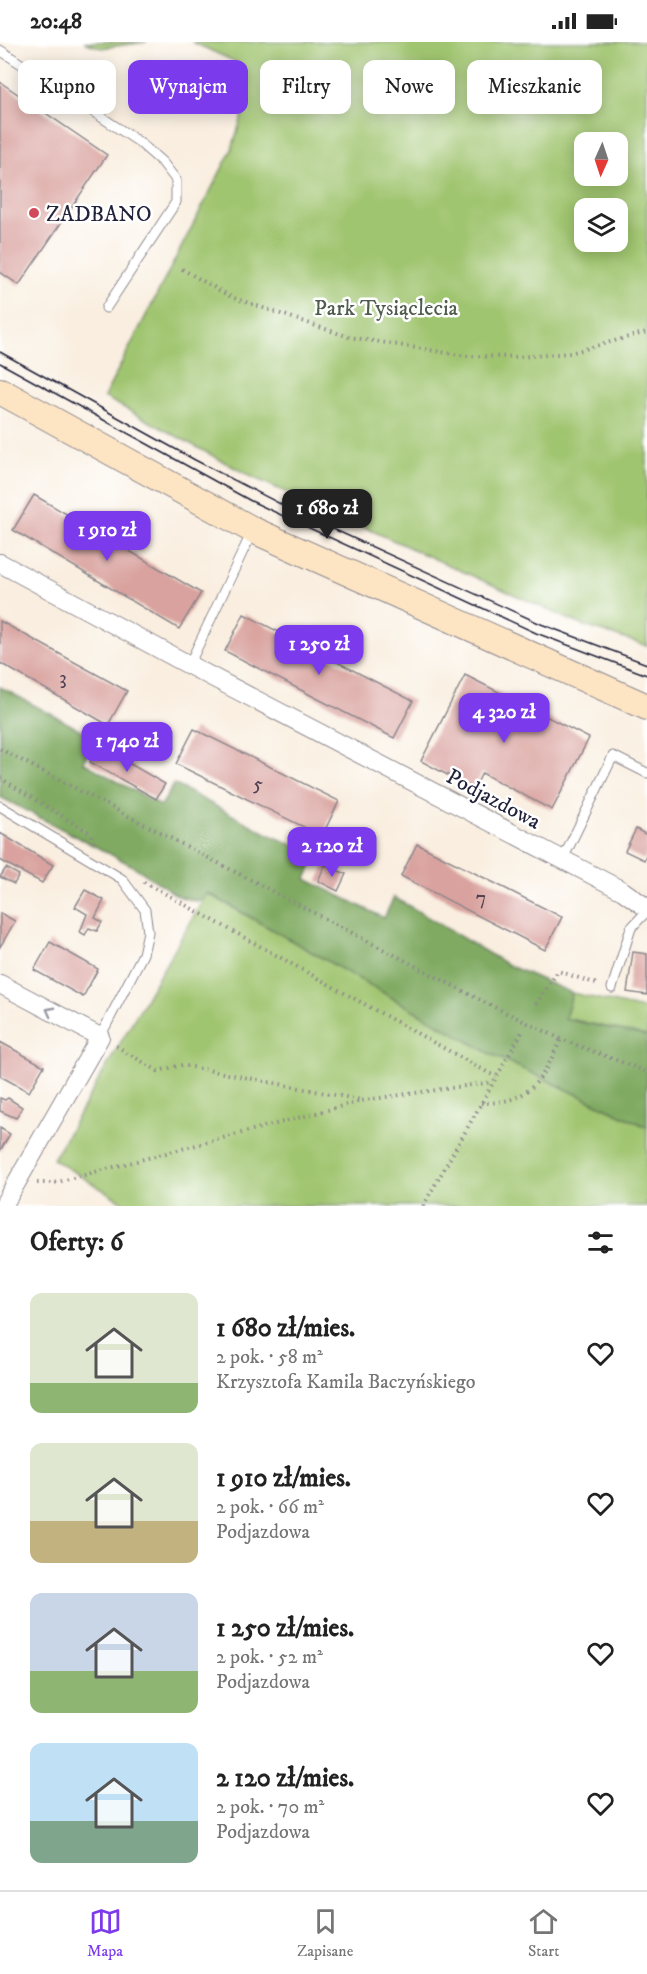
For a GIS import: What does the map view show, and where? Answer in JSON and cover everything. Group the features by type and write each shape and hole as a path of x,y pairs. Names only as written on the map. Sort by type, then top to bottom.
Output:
{"street":[{"path":"0,391 253,530 647,707"},
{"name":"Podjazdowa","path":"0,562 189,665 623,891 647,909"},
{"path":"0,984 100,1037 3,1206"}],"lane":[{"path":"0,50 139,142 163,163 176,180 176,202 106,308"},
{"path":"189,665 253,530"},
{"path":"562,861 613,756 647,773"},
{"path":"0,806 122,879 145,910 148,932 144,954 100,1037"},
{"path":"612,988 631,928 647,909"}],"path":[{"path":"182,269 231,297 349,337 466,356 517,357 570,353 647,332"},
{"path":"0,749 492,1006 561,1039 647,1072"},
{"path":"0,778 90,833 100,853"},
{"path":"135,876 496,1077"},
{"path":"536,1004 558,971 612,988"},
{"path":"423,1206 522,1032"},
{"path":"100,1037 158,1071 182,1065 365,1101"},
{"path":"481,1103 515,1100 531,1087 547,1067 561,1039"},
{"path":"16,1183 54,1183 365,1101 492,1082"}],"green space":[{"path":"84,42 147,42 101,48"},
{"name":"Park Tysiąclecia","path":"192,42 647,42 647,646 582,625 252,477 104,397 232,149 243,114 248,114 248,60 231,60"},
{"path":"0,687 96,738 83,762 161,806 174,784 270,835 317,855 306,879 384,918 394,897 508,965 572,993 565,1019 647,1036 647,1127 491,1054 208,893 203,900 195,901 178,896 133,866 0,797"},
{"path":"207,893 491,1054 647,1127 647,1206 129,1206 53,1159"},
{"path":"572,993 647,1010 647,1036 565,1018"}],"building":[{"name":"ZADBANO","path":"0,82 18,94 18,114 47,114 107,155 19,285 0,272"},
{"path":"34,495 201,593 179,629 13,530"},
{"path":"244,614 413,701 394,738 225,651"},
{"path":"0,621 127,691 108,725 0,663"},
{"path":"465,675 589,738 552,810 482,773 474,789 421,761"},
{"path":"194,729 339,801 322,836 176,764"},
{"path":"99,746 165,784 156,799 90,762"},
{"path":"636,829 647,835 647,853 644,860 625,851"},
{"path":"0,833 53,865 42,883 0,860"},
{"path":"417,844 562,917 545,950 401,876"},
{"path":"325,865 346,874 338,891 318,881"},
{"path":"6,868 19,875 14,884 0,877"},
{"path":"85,890 104,900 95,918 102,922 97,931 89,928 85,935 80,932 87,914 75,907"},
{"path":"0,913 15,921 0,947"},
{"path":"50,942 98,969 83,997 34,970"},
{"path":"633,952 647,954 647,995 627,992"},
{"path":"0,1042 44,1066 29,1092 0,1076"},
{"path":"0,1098 5,1100 8,1098 22,1107 16,1118 0,1111"},
{"path":"0,1128 10,1134 0,1151"}],"tram line":[{"path":"0,352 195,460 296,512 541,624 647,664"},
{"path":"0,363 251,501 536,633 647,675"}],"place":[{"name":"ZADBANO","path":"34,213"}]}
